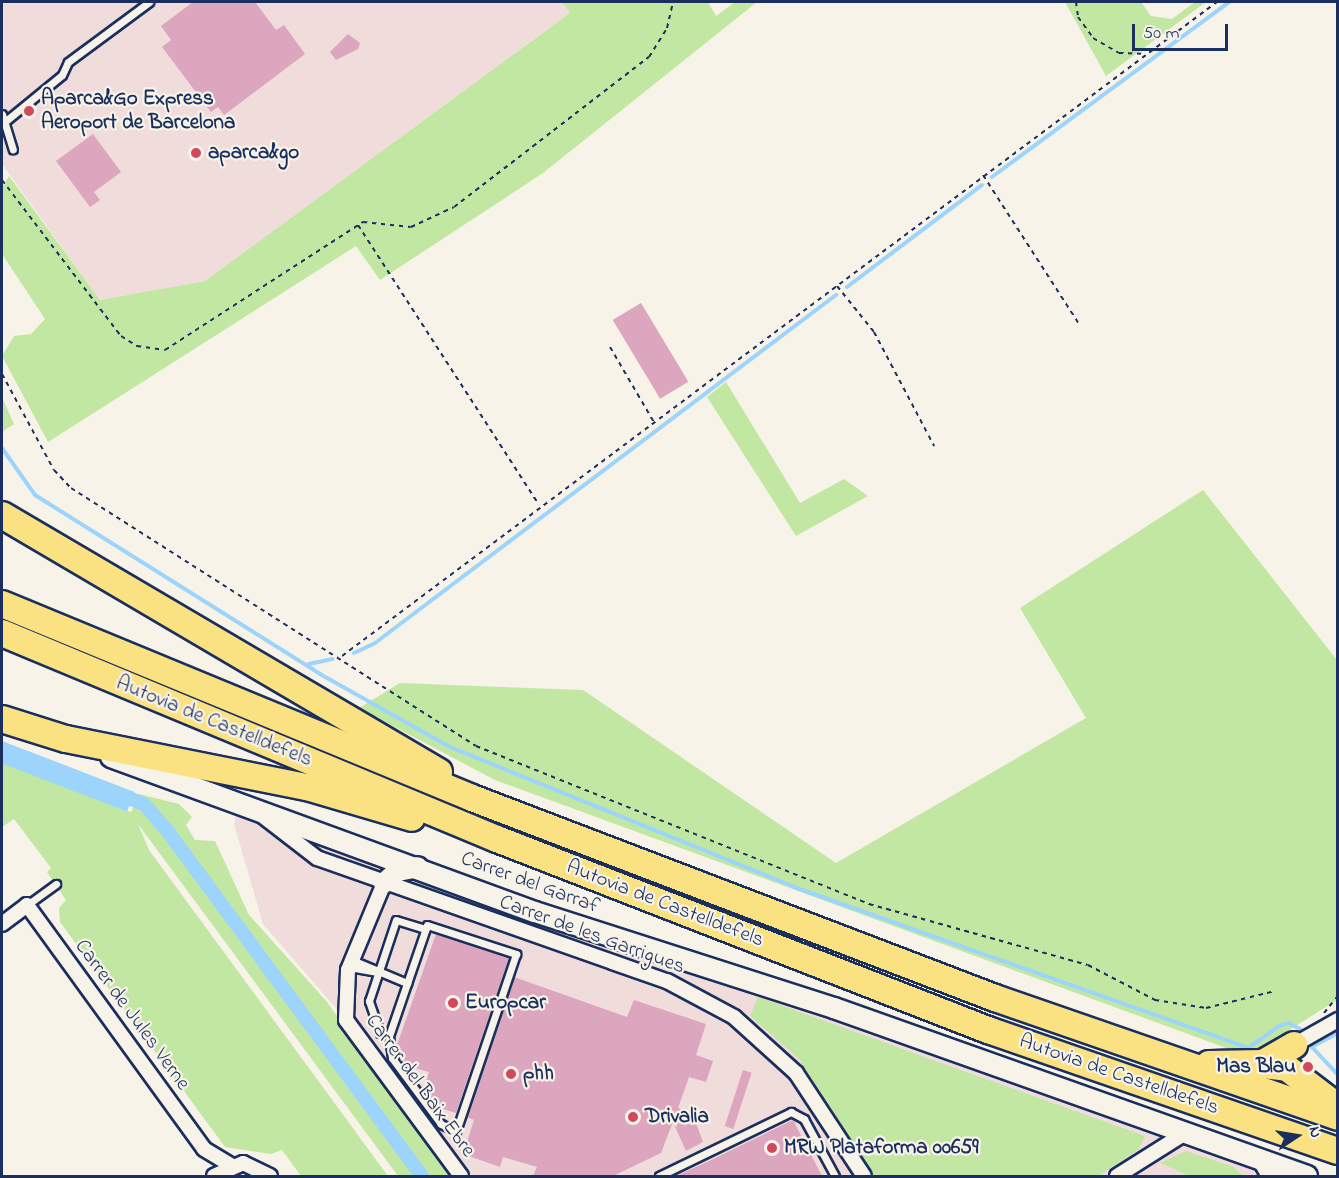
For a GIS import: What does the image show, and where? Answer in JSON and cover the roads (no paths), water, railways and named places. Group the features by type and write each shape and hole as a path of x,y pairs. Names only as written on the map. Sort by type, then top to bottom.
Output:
{"highway":[{"path":"2,514 420,757 472,798"},
{"name":"Autovia de Castelldefels","path":"2,604 472,798 995,998 1196,1064 1329,1100"},
{"name":"Autovia de Castelldefels","path":"2,633 497,839 988,1030 1338,1150"},
{"path":"2,718 46,734 255,775 497,839"},
{"path":"1255,1064 1294,1046 1293,1067 1329,1100"},
{"path":"1196,1064 1255,1064 1287,1068 1329,1100"}],"main road":[{"name":"Carrer del Garraf","path":"46,734 419,867 535,912 834,1008 1306,1176"},
{"path":"384,883 398,871 419,867"}],"street":[{"name":"Carrer de les Garrigues","path":"251,806 317,858 667,981 734,1017 796,1073 864,1176"},
{"name":"Carrer del Baix Ebre","path":"384,883 350,964 346,1020 461,1176"},
{"path":"2,924 27,905"},
{"name":"Carrer de Jules Verne","path":"27,905 204,1149 213,1176 231,1165 251,1164 270,1176"},
{"path":"1294,1046 1338,1020"},
{"path":"1117,1176 1187,1132"},
{"name":"Carrer de Jules Verne","path":"204,1149 231,1165"},
{"path":"1259,1159 1269,1176"}],"lane":[{"path":"13,150 3,119 62,75 68,62 149,2"},
{"path":"27,905 56,884"},
{"path":"389,1036 380,1033 370,1012 378,972 396,920 426,929"},
{"path":"428,925 516,954 456,1131 441,1124 392,1058 389,1036 426,929 428,925"},
{"path":"350,964 407,983"},
{"path":"659,1176 791,1112 804,1119 835,1176"}],"water":[{"path":"2,741 135,792 127,811 2,763"}],"waterway":[{"path":"992,177 1229,2"},
{"path":"847,287 982,185"},
{"path":"354,653 375,643 836,295"},
{"path":"2,448 35,495 320,674 450,747 794,887 1248,1048 1279,1026 1289,1023 1300,1029"},
{"path":"309,664 332,659"},
{"path":"114,792 144,804 166,829 422,1176"},
{"path":"1338,1033 1312,1047 1338,1075"}],"place":[{"name":"Aparca&Go Express Aeroport de Barcelona","path":"29,111"},
{"name":"aparca&go","path":"196,153"},
{"name":"Europcar","path":"453,1003"},
{"name":"Mas Blau","path":"1308,1067"},
{"name":"phh","path":"511,1074"},
{"name":"Drivalia","path":"633,1117"},
{"name":"MRW Plataforma 00659","path":"772,1148"}]}
